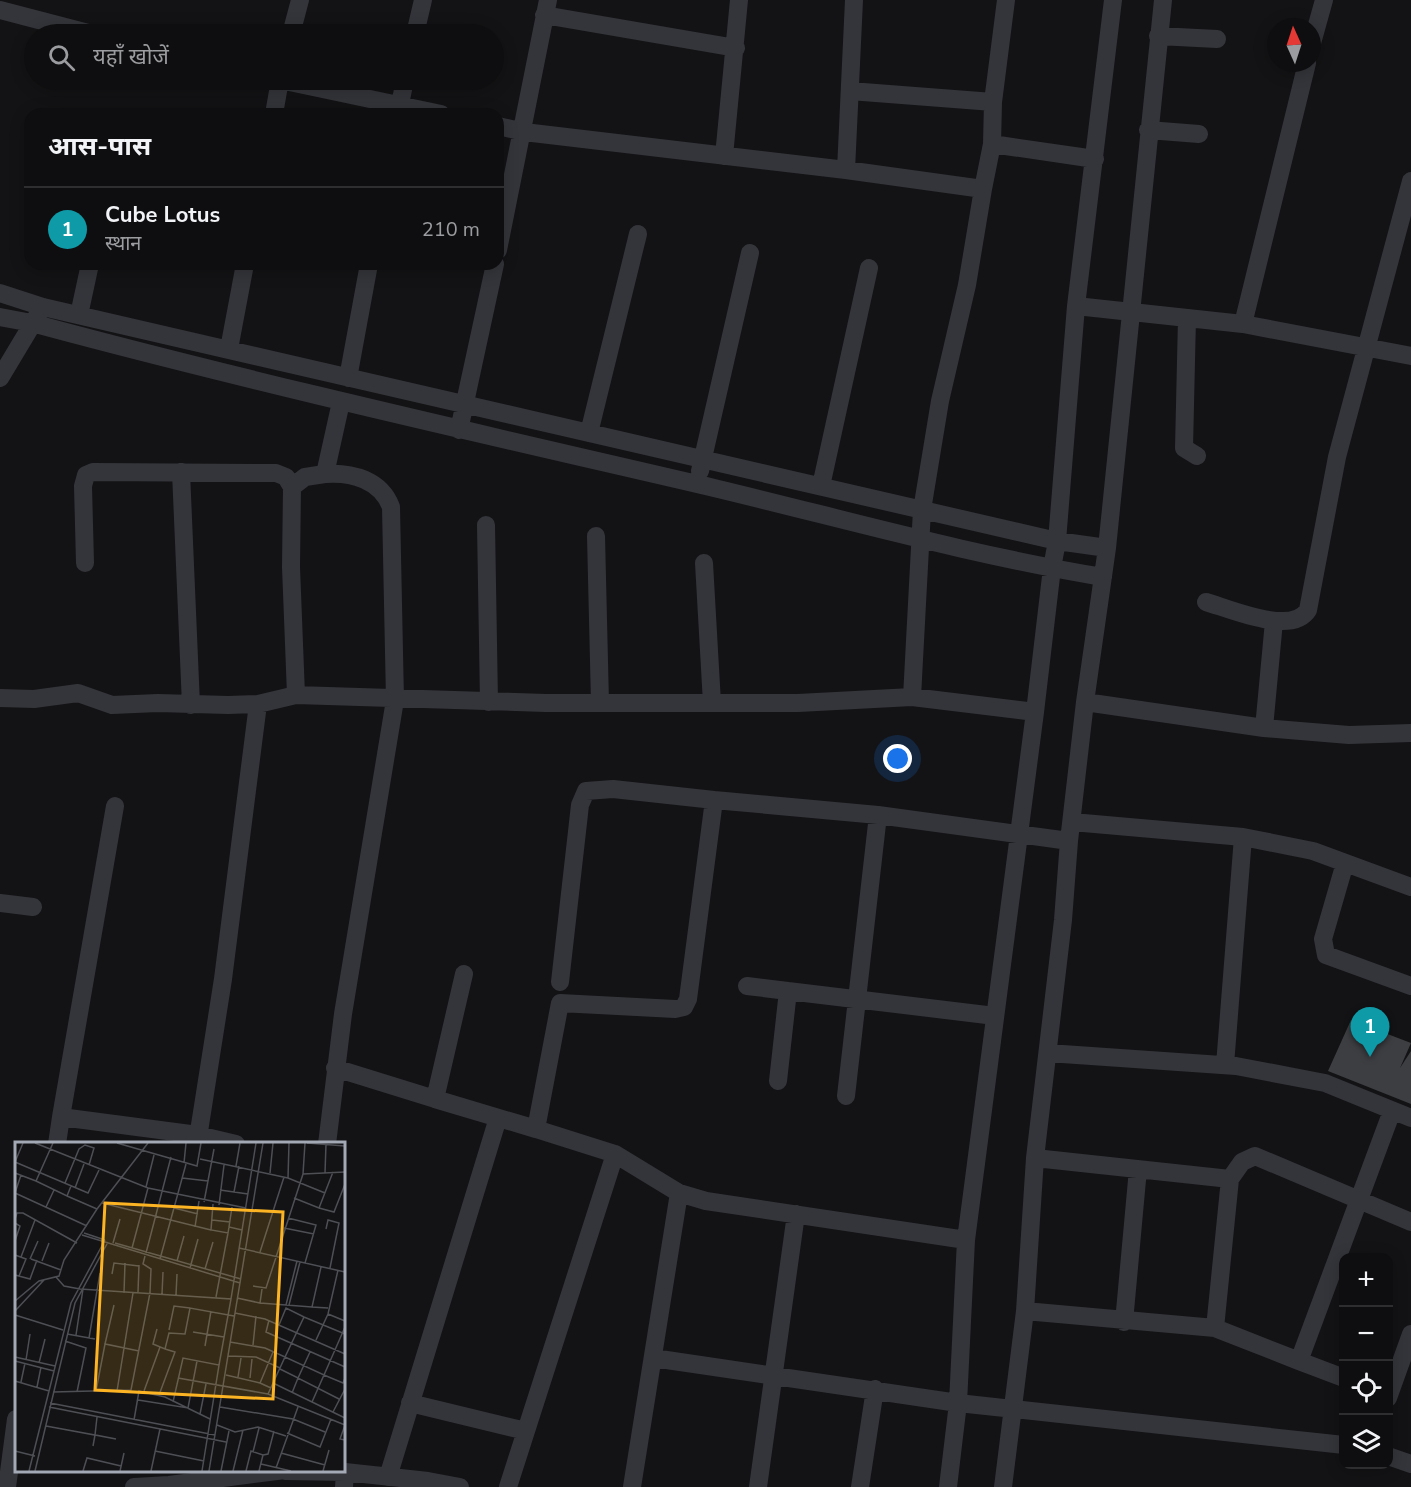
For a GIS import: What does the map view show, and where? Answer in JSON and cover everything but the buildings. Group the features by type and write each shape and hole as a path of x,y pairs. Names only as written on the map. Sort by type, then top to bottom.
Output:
{"street":[{"path":"294,24 300,0"},
{"path":"417,24 423,0"},
{"path":"724,156 739,0"},
{"path":"846,170 854,0"},
{"path":"912,698 922,510 940,401 967,285 992,144 993,102 1006,0"},
{"path":"948,1487 958,1403 966,1240 1057,541 1076,306 1113,0"},
{"path":"1002,1487 1025,1311 1035,1158 1064,920 1069,841 1085,702 1107,548 1163,0"},
{"path":"1319,18 1324,0"},
{"path":"504,223 524,132 546,7 736,48"},
{"path":"0,10 54,24"},
{"path":"1158,36 1217,39"},
{"path":"1243,324 1305,72"},
{"path":"275,108 278,90"},
{"path":"320,90 391,108"},
{"path":"399,108 403,90"},
{"path":"850,91 993,102"},
{"path":"504,127 524,132 846,170 983,189"},
{"path":"1148,130 1199,134"},
{"path":"992,144 1095,159"},
{"path":"1206,602 1274,621 1295,621 1304,617 1308,610 1337,457 1411,182"},
{"path":"589,433 638,234"},
{"path":"697,484 750,253"},
{"path":"821,486 869,268"},
{"path":"79,315 89,270"},
{"path":"229,349 244,270"},
{"path":"348,378 368,270"},
{"path":"459,430 494,270"},
{"path":"1103,577 919,540 697,484 340,402 32,323 0,317 6,294 43,307 348,378 465,403 1057,541 1107,548"},
{"path":"1076,306 1243,324 1411,356"},
{"path":"0,378 43,307"},
{"path":"1187,318 1184,448 1197,456"},
{"path":"325,474 340,402"},
{"path":"85,563 83,486 86,476 93,472 276,473 286,477 292,487 291,567 296,695"},
{"path":"182,472 190,705"},
{"path":"292,487 305,477 345,473 370,481 387,495 391,507 395,700 335,1068 327,1142"},
{"path":"486,525 489,702"},
{"path":"596,536 600,703"},
{"path":"704,563 712,703"},
{"path":"1264,728 1274,621"},
{"path":"0,698 34,699 78,693 111,705 258,704 296,695 395,700 600,703 798,703 912,698 1035,712"},
{"path":"1085,702 1264,728 1349,735 1411,733"},
{"path":"197,1139 223,979 258,704"},
{"path":"560,982 580,805 586,791 613,789 878,815 1069,841"},
{"path":"536,1129 560,1003 675,1009 684,1007 688,999 714,800"},
{"path":"57,1142 115,806"},
{"path":"846,1096 878,815"},
{"path":"1072,822 1243,837 1313,851 1411,887"},
{"path":"1225,1065 1243,837"},
{"path":"1346,862 1323,939 1326,955 1411,987"},
{"path":"0,903 33,907"},
{"path":"435,1099 464,974"},
{"path":"747,986 995,1016"},
{"path":"778,1081 788,991"},
{"path":"1048,1053 1225,1065 1325,1083 1411,1118"},
{"path":"335,1068 615,1154 679,1193 706,1201 966,1240"},
{"path":"1299,1362 1392,1111"},
{"path":"61,1117 226,1142"},
{"path":"387,1477 498,1118"},
{"path":"508,1487 615,1154"},
{"path":"1215,1328 1230,1179 1242,1162 1255,1156 1411,1222"},
{"path":"1035,1158 1230,1179"},
{"path":"1124,1322 1138,1169"},
{"path":"632,1487 679,1193"},
{"path":"758,1487 796,1214"},
{"path":"1025,1311 1124,1322 1215,1328 1339,1376"},
{"path":"1393,1389 1406,1361 1411,1334"},
{"path":"653,1358 958,1403 1339,1444"},
{"path":"860,1487 875,1389"},
{"path":"410,1402 526,1431"},
{"path":"6,1487 15,1426"},
{"path":"1393,1457 1411,1464"},
{"path":"134,1487 169,1478 268,1472"},
{"path":"292,1472 344,1479 387,1477 460,1487"}],"place":[{"name":"Cube Lotus","path":"1370,1057"}]}
